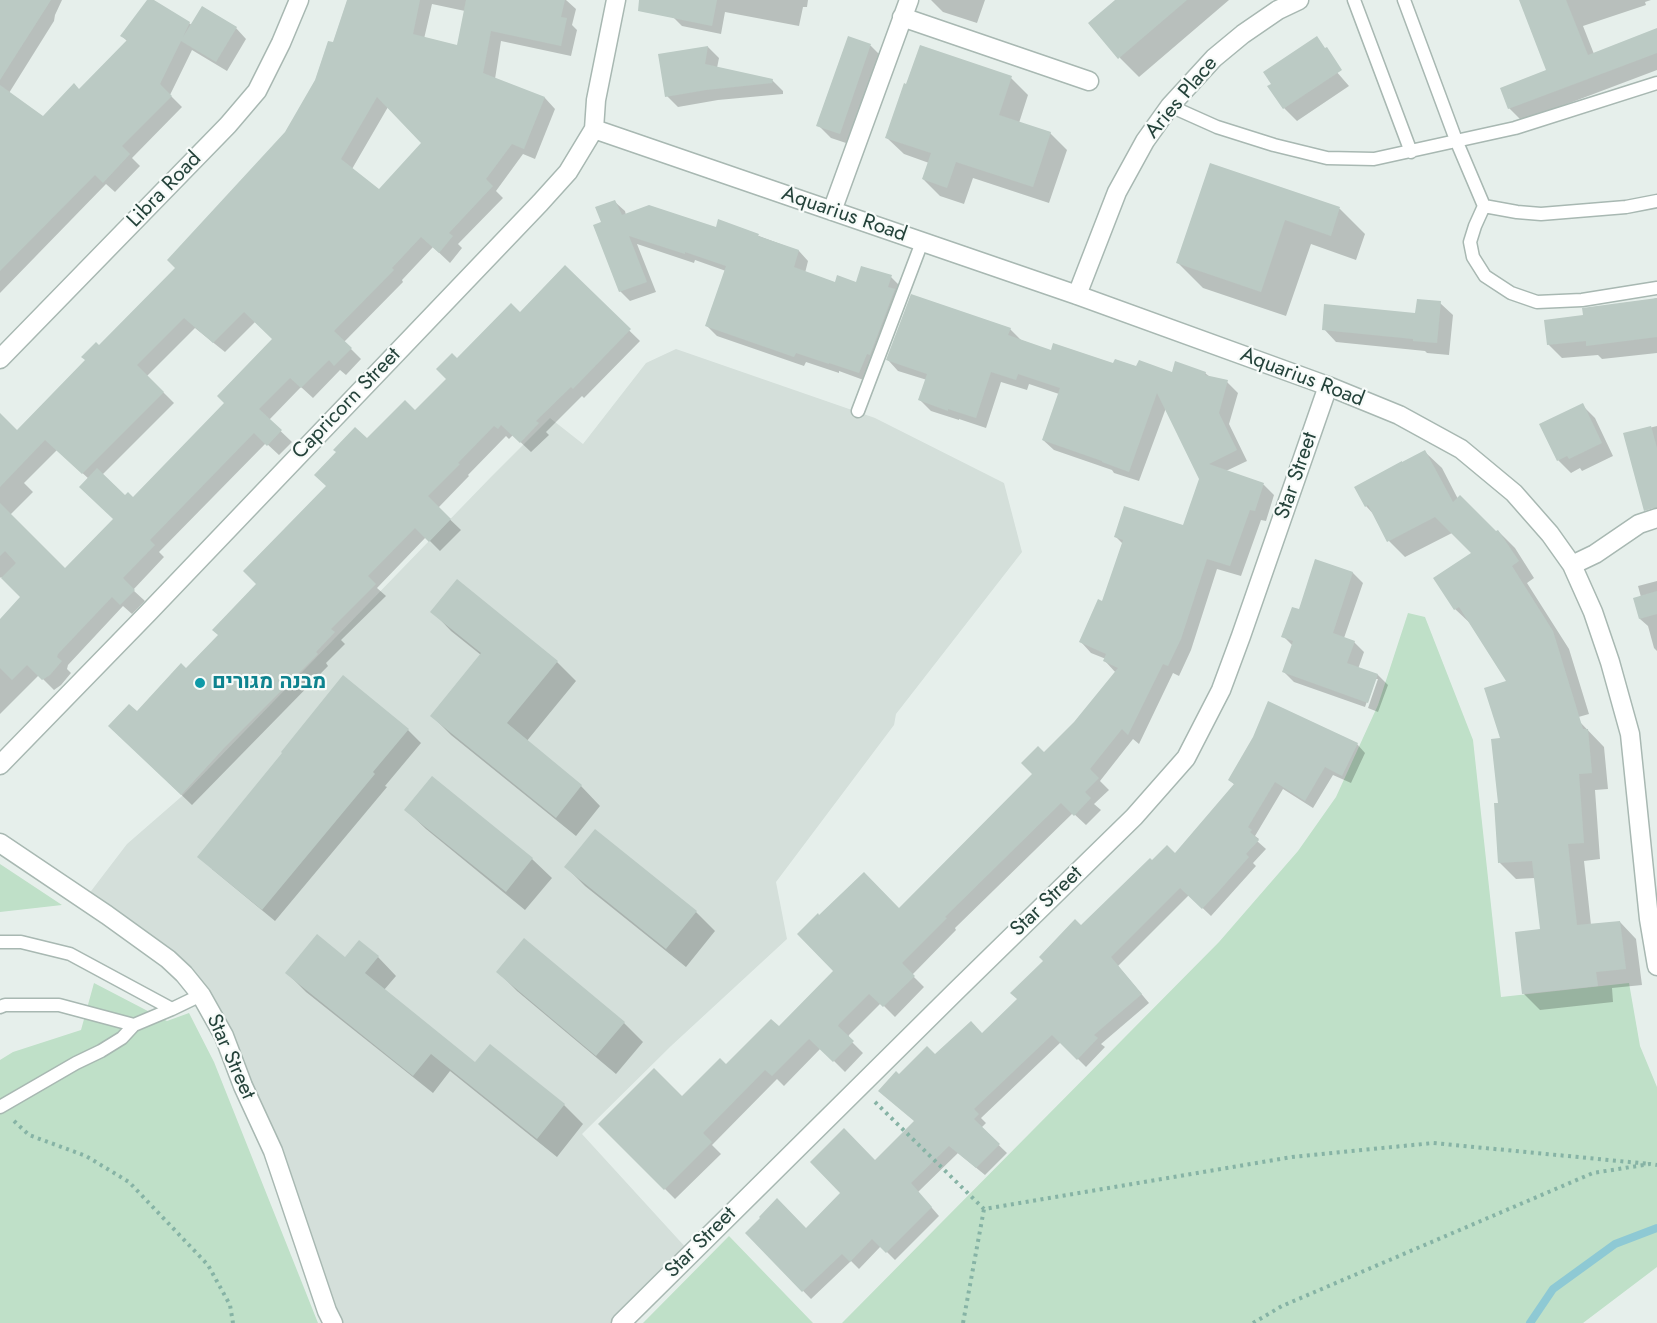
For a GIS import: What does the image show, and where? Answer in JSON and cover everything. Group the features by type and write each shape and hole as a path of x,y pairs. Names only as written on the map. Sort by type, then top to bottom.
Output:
{"street":[{"name":"Libra Road","path":"0,359 228,125 257,91 299,0"},
{"name":"Capricorn Street","path":"0,765 568,172 594,129 596,100 616,0"},
{"name":"Aries Place","path":"1077,295 1117,192 1145,141 1170,106 1214,58 1243,34 1278,10 1299,0"},
{"path":"831,211 906,8 1089,81"},
{"name":"Aquarius Road","path":"594,129 1077,295 1328,386 1399,415 1461,449 1514,493 1550,534 1572,565 1593,612 1630,734 1649,919 1657,966"},
{"name":"Star Street","path":"621,1323 1134,817 1186,758 1221,690 1328,386"},
{"path":"1572,565 1595,554 1639,524 1657,518"},
{"name":"Star Street","path":"0,843 168,958 201,995 224,1036 243,1086 273,1151 333,1323"}],"lane":[{"path":"1354,0 1411,152"},
{"path":"1404,0 1456,140 1484,206 1470,242 1473,257 1485,276 1511,292 1537,302 1582,300 1657,288"},
{"path":"1170,106 1216,127 1274,145 1327,158 1374,159 1515,128 1657,83"},
{"path":"1484,206 1541,214 1626,207 1657,201"},
{"path":"858,411 922,242"},
{"path":"0,942 21,942 70,954 172,1009"},
{"path":"4,1111 76,1063 102,1051 122,1038 134,1025 201,995"},
{"path":"0,1007 5,1005 59,1005 134,1025"}],"path":[{"path":"860,1086 984,1209"},
{"path":"4,1111 29,1136 86,1156 129,1182 208,1265 230,1305 233,1323"},
{"path":"984,1209 1292,1157 1433,1143 1657,1164"},
{"path":"1253,1323 1282,1306 1593,1173 1650,1164"},
{"path":"963,1323 984,1209"}],"shaded area":[{"path":"676,349 875,418 1004,483 1022,552 896,714 894,725 776,882 787,939 671,1046 582,1134 688,1250 617,1323 336,1323 202,993 85,899 127,844 181,797 550,418 583,444 646,363"}],"green space":[{"path":"1408,613 1425,617 1473,740 1501,997 1629,983 1640,1046 1657,1087 1657,1267 1583,1323 842,1323 1219,942 1298,851 1336,797 1378,705"},
{"path":"0,864 62,905 0,912"},
{"path":"94,983 167,1021 189,1013 214,1062 318,1323 0,1323 0,1060 13,1052 81,1030"},
{"path":"729,1236 813,1323 643,1323"}],"building":[{"path":"0,0 51,0 0,80"},
{"path":"147,0 154,0 190,22 183,37 202,6 237,27 216,62 181,41 160,84 172,96 122,146 130,154 103,183 95,175 0,271 0,85 43,116 74,83 79,89 127,40 120,36"},
{"path":"347,0 420,0 413,34 457,45 466,0 565,0 561,17 567,18 561,46 491,31 483,73 545,97 524,149 512,144 486,179 493,186 449,233 453,236 439,253 421,237 392,268 394,270 334,331 352,348 334,366 329,360 301,388 290,378 259,409 282,430 267,446 254,433 150,540 155,545 123,578 135,590 120,605 112,597 58,654 57,657 62,661 50,675 42,680 27,665 12,680 0,668 0,619 20,597 1,578 16,563 5,551 0,556 0,503 65,568 113,519 79,487 97,468 125,495 128,492 133,497 224,403 217,396 272,339 244,312 213,343 184,318 137,365 164,392 82,474 45,440 0,487 0,413 17,430 85,360 81,357 96,342 99,345 175,268 167,260 285,132 315,80 328,41 333,42","holes":["377,97 421,143 379,189 341,159"]},
{"path":"639,0 717,0 712,26 638,11"},
{"path":"1115,0 1187,0 1118,59 1088,23"},
{"path":"1519,0 1566,0 1588,55 1657,28 1657,53 1508,109 1500,88 1546,70"},
{"path":"848,36 871,44 840,134 816,126"},
{"path":"1317,36 1342,70 1283,109 1267,86 1271,84 1263,72"},
{"path":"920,45 1012,76 999,115 1051,132 1033,187 956,162 947,188 922,179 931,153 885,138"},
{"path":"708,46 705,64 773,79 772,83 665,97 658,54"},
{"path":"1210,163 1340,207 1331,236 1285,220 1261,292 1176,263"},
{"path":"615,200 622,215 649,205 716,227 718,219 759,234 758,236 799,250 794,267 835,282 837,275 856,282 861,266 892,275 888,287 895,289 870,355 867,354 859,373 796,353 794,357 705,326 726,266 685,252 685,254 629,236 647,282 619,292 593,225 601,222 595,207"},
{"path":"565,265 631,329 573,389 571,387 536,421 539,423 520,443 501,425 498,429 494,426 458,463 460,464 428,496 451,519 429,542 415,528 368,576 376,584 331,629 335,632 316,652 318,654 225,747 181,795 108,726 129,704 137,711 181,663 186,668 218,635 212,630 256,584 243,571 326,486 314,475 355,427 367,438 405,400 415,410 446,379 436,369 452,353 457,358 511,303 520,312"},
{"path":"911,294 1011,328 1008,335 1051,350 1053,343 1113,363 1115,359 1136,366 1139,360 1172,372 1175,361 1206,372 1205,375 1228,380 1219,413 1237,450 1209,464 1264,483 1255,511 1250,510 1230,566 1207,559 1181,639 1168,666 1163,664 1128,735 1122,729 1090,769 1099,778 1085,792 1091,798 1074,816 1061,803 945,917 947,918 902,963 915,976 883,1007 869,994 839,1024 838,1026 854,1041 833,1062 809,1039 772,1076 765,1070 703,1133 712,1142 664,1190 598,1124 654,1068 682,1096 720,1058 726,1064 771,1019 779,1026 833,971 797,934 818,913 819,915 864,872 899,908 1032,774 1021,763 1038,746 1044,752 1074,722 1118,668 1103,661 1106,654 1079,642 1098,599 1102,601 1123,540 1114,537 1124,506 1183,525 1199,479 1157,393 1129,472 1042,440 1060,388 1018,374 1016,380 991,372 976,418 918,400 927,374 886,360"},
{"path":"1657,298 1657,337 1586,346 1586,341 1547,345 1544,320 1583,315 1582,308"},
{"path":"1417,299 1441,301 1437,343 1322,330 1324,304 1415,313"},
{"path":"1583,403 1602,443 1569,459 1567,456 1557,461 1539,424"},
{"path":"1651,426 1657,448 1657,507 1644,511 1623,433"},
{"path":"1425,450 1453,502 1460,495 1496,531 1498,530 1519,561 1512,566 1553,631 1583,729 1588,729 1592,773 1579,774 1584,843 1568,844 1577,925 1620,921 1626,969 1596,972 1598,986 1522,994 1515,932 1540,929 1532,861 1498,863 1494,803 1498,803 1491,739 1500,738 1484,688 1506,681 1459,607 1454,610 1433,578 1471,553 1435,517 1387,542 1368,505 1365,507 1354,487"},
{"path":"1315,559 1353,572 1333,633 1355,641 1347,663 1378,674 1368,703 1282,672 1293,641 1281,637 1292,607 1299,609"},
{"path":"457,579 558,661 507,723 582,785 556,818 430,716 481,653 430,612"},
{"path":"1657,591 1657,614 1639,619 1633,598"},
{"path":"343,675 409,729 373,772 375,774 262,910 197,857"},
{"path":"1268,701 1358,743 1342,776 1325,767 1305,801 1275,782 1248,827 1259,840 1246,854 1249,857 1219,891 1202,909 1180,888 1111,957 1142,994 1094,1035 1098,1038 1077,1060 1052,1035 974,1109 979,1114 974,1119 1000,1144 976,1168 949,1146 911,1183 932,1207 886,1253 872,1239 850,1262 842,1254 802,1292 745,1233 777,1198 806,1228 840,1193 810,1162 844,1128 875,1160 914,1121 878,1091 896,1071 899,1074 927,1046 935,1054 971,1021 982,1033 1017,999 1010,993 1043,961 1039,957 1075,919 1081,925 1150,858 1152,860 1167,845 1175,853 1234,784 1228,780 1253,737"},
{"path":"432,776 533,858 506,892 404,810"},
{"path":"595,829 697,911 666,949 564,867"},
{"path":"317,934 345,957 359,940 379,956 365,973 475,1062 490,1044 565,1104 537,1139 431,1054 413,1076 285,973"},
{"path":"524,938 625,1022 596,1056 496,972"}],"waterway":[{"path":"1530,1323 1553,1289 1615,1244 1657,1228"}],"place":[{"name":"מבנה מגורים","path":"200,683"}]}
